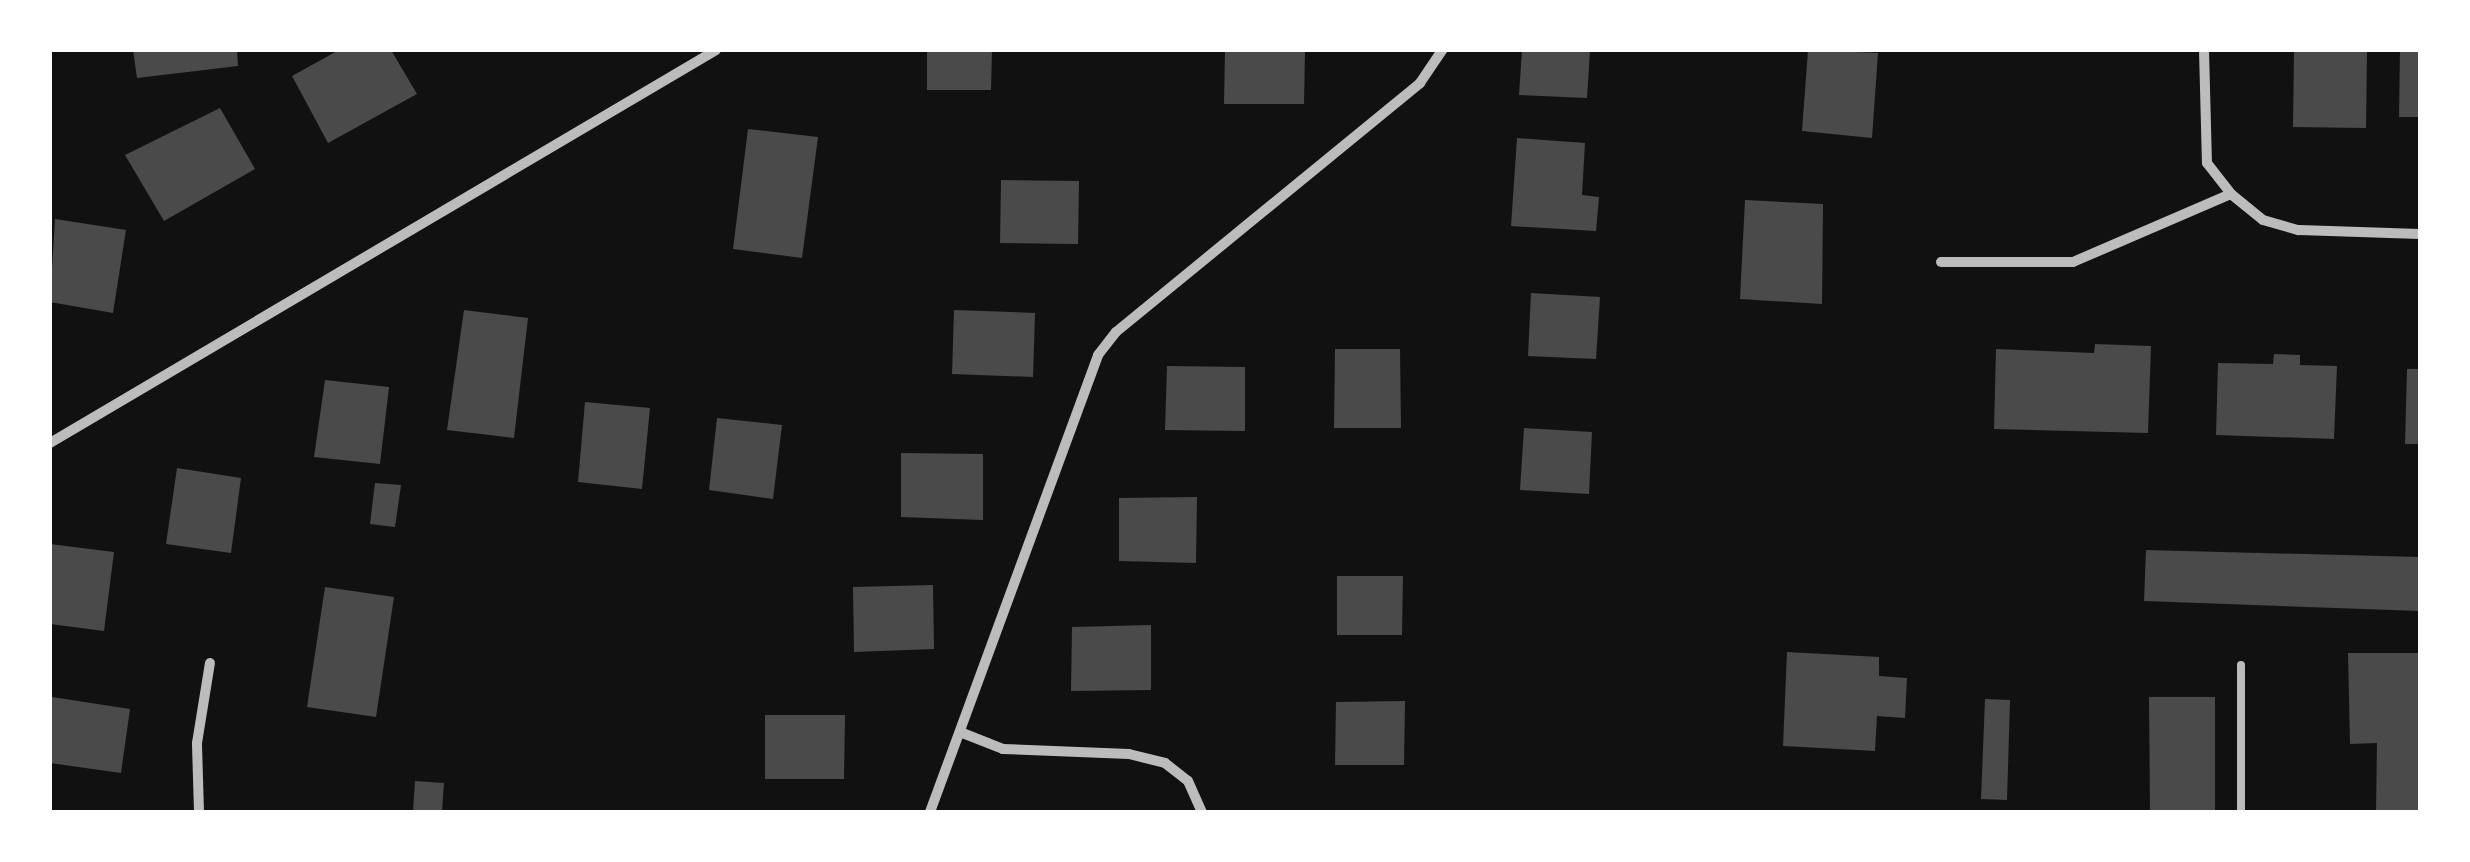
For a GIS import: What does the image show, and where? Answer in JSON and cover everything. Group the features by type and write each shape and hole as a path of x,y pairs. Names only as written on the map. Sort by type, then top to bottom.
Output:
{"street":[{"path":"50,443 716,50"},
{"path":"930,812 1098,356 1116,332 1420,83 1442,50"},
{"path":"2204,50 2207,163 2231,194 2262,220 2300,230 2420,234"},
{"path":"1941,262 2073,262 2231,194"},
{"path":"199,812 198,743 210,663"},
{"path":"960,732 1003,749 1129,754 1165,763 1188,782 1202,812"}],"lane":[{"path":"2241,665 2241,812"}],"building":[{"path":"133,50 237,50 238,66 137,78"},
{"path":"339,50 391,50 417,94 328,143 292,76"},
{"path":"927,50 992,50 991,90 927,90"},
{"path":"1225,50 1305,50 1304,104 1224,104"},
{"path":"1522,50 1590,50 1587,98 1519,95"},
{"path":"1808,50 1878,53 1872,138 1802,131"},
{"path":"2294,50 2367,50 2366,128 2293,127"},
{"path":"2400,50 2420,50 2420,117 2399,117"},
{"path":"220,108 255,169 164,221 125,155"},
{"path":"748,129 818,137 802,258 733,249"},
{"path":"1517,138 1585,143 1582,195 1599,197 1596,231 1511,226"},
{"path":"1001,180 1079,181 1078,244 1000,243"},
{"path":"1745,200 1823,204 1822,304 1740,299"},
{"path":"55,219 126,230 113,313 50,302"},
{"path":"1531,293 1600,297 1596,359 1528,356"},
{"path":"464,310 528,318 514,438 447,430"},
{"path":"954,310 1035,313 1033,377 952,374"},
{"path":"2095,344 2151,346 2148,433 1994,429 1996,349 2094,353"},
{"path":"1335,349 1400,349 1401,428 1334,428"},
{"path":"2274,354 2300,355 2300,365 2337,366 2334,439 2216,435 2218,363 2273,364"},
{"path":"1167,366 1245,367 1245,431 1165,430"},
{"path":"2407,369 2420,369 2420,444 2405,444"},
{"path":"325,380 389,387 380,464 314,457"},
{"path":"585,402 650,408 642,489 578,482"},
{"path":"717,418 782,425 773,499 709,490"},
{"path":"1524,428 1592,432 1589,494 1520,490"},
{"path":"901,453 983,454 983,520 901,517"},
{"path":"177,468 241,478 231,553 166,544"},
{"path":"375,483 401,485 395,527 370,524"},
{"path":"1197,497 1196,563 1119,561 1119,498"},
{"path":"50,544 114,552 104,631 50,624"},
{"path":"2146,550 2420,557 2420,611 2144,601"},
{"path":"1337,576 1403,576 1402,635 1337,635"},
{"path":"933,585 934,649 854,652 853,587"},
{"path":"325,587 394,597 376,717 307,707"},
{"path":"1151,625 1151,690 1071,691 1072,627"},
{"path":"1787,652 1879,657 1879,676 1907,678 1905,718 1877,716 1875,751 1783,746"},
{"path":"2348,653 2420,653 2420,812 2376,812 2377,743 2350,744"},
{"path":"52,697 130,709 121,773 50,763"},
{"path":"2149,697 2215,697 2215,812 2150,812"},
{"path":"1985,699 2010,700 2007,800 1981,799"},
{"path":"1405,701 1404,765 1335,765 1336,702"},
{"path":"765,715 845,715 844,779 765,779"},
{"path":"415,781 444,783 442,812 413,812"}]}
